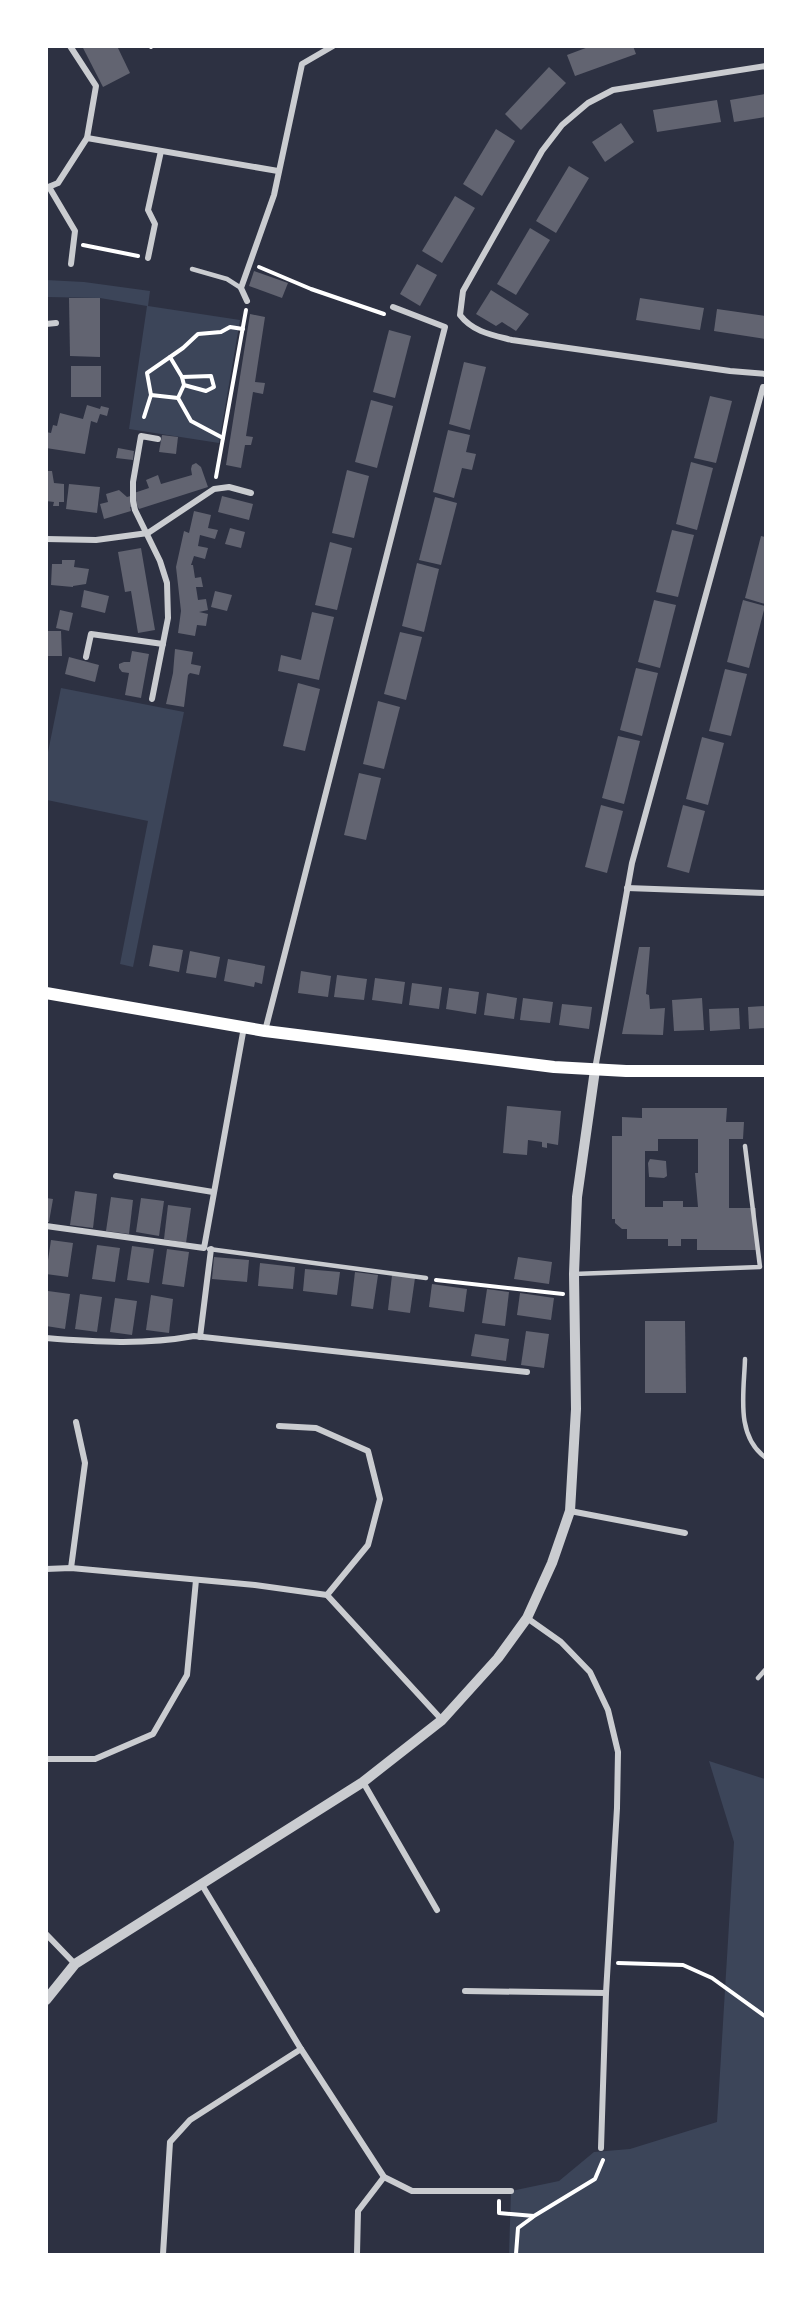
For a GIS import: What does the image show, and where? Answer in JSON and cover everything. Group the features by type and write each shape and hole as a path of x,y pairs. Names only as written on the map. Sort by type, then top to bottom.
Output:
{"main road":[{"path":"46,993 265,1031 554,1067 595,1070 765,1071"}],"street":[{"path":"70,46 96,86 87,138 58,183 48,188 75,231 70,264"},
{"path":"247,301 241,288 274,195 302,63 333,46"},
{"path":"765,66 613,90 588,103 562,124 542,151 463,291 460,315 467,325 481,332 512,340 765,374"},
{"path":"87,138 278,171"},
{"path":"148,258 155,224 148,210 161,151"},
{"path":"265,1031 445,327 393,307"},
{"path":"46,324 56,323"},
{"path":"46,2000 75,1964 363,1782 442,1720 498,1658 527,1618 552,1563 570,1511 576,1409 574,1274 577,1197 595,1070 627,888 762,387"},
{"path":"152,699 168,618 167,583 148,533 135,510 132,482 141,436 158,439"},
{"path":"46,539 96,540 148,533 214,489 229,487 251,493"},
{"path":"86,657 91,634 163,644"},
{"path":"627,888 765,893"},
{"path":"200,1337 213,1192 244,1027"},
{"path":"116,1176 213,1192"},
{"path":"46,1226 208,1249"},
{"path":"46,1338 106,1343 158,1342 194,1336 527,1372"},
{"path":"71,1568 86,1463 76,1422"},
{"path":"279,1426 316,1428 368,1451 380,1499 368,1545 327,1595"},
{"path":"570,1511 685,1533"},
{"path":"46,1569 71,1568 255,1585 327,1595 442,1720"},
{"path":"46,1759 95,1759 153,1734 187,1675 196,1580"},
{"path":"527,1618 561,1642 590,1672 608,1710 618,1752 601,2148"},
{"path":"363,1782 437,1910"},
{"path":"202,1885 301,2049 384,2177 412,2191 511,2191"},
{"path":"46,1934 75,1964"},
{"path":"465,1991 606,1994"},
{"path":"163,2254 170,2142 190,2120 301,2049"},
{"path":"357,2254 358,2211 384,2177"}],"lane":[{"path":"192,269 227,279 241,288"},
{"path":"574,1274 760,1267 745,1146"},
{"path":"208,1249 426,1278"},
{"path":"745,1359 745,1431 755,1450 765,1458"},
{"path":"758,1678 765,1670"}],"path":[{"path":"74,243 148,258"},
{"path":"250,263 311,289 385,314"},
{"path":"214,489 247,301"},
{"path":"144,417 151,395 147,373 198,334 221,332 230,327 243,329"},
{"path":"170,357 182,377 184,386 178,398"},
{"path":"182,377 211,376 214,387 206,392 184,386"},
{"path":"151,395 178,398"},
{"path":"178,398 190,421 223,438"},
{"path":"426,1278 574,1295"},
{"path":"608,1963 683,1965 712,1978 765,2017"},
{"path":"516,2254 519,2228 534,2216 595,2179 605,2157 601,2148"},
{"path":"500,2191 499,2213 534,2216"}],"shaded area":[{"path":"46,280 84,282 150,291 148,306 240,320 219,443 129,429 147,306 100,298 47,297"},
{"path":"61,688 184,712 133,967 120,964 148,821 47,800 47,757"},
{"path":"709,1761 765,1779 765,2254 509,2254 511,2191 559,2181 594,2152 630,2149 717,2122 734,1842"}],"building":[{"path":"82,46 117,46 130,73 103,87"},
{"path":"591,46 633,46 636,54 575,76 567,55"},
{"path":"549,67 566,83 521,130 505,114"},
{"path":"765,94 765,117 734,122 730,100"},
{"path":"717,100 721,122 657,132 653,110"},
{"path":"621,123 634,142 605,162 592,142"},
{"path":"496,129 515,141 482,196 463,184"},
{"path":"569,166 589,178 556,233 536,221"},
{"path":"455,196 475,208 442,263 422,251"},
{"path":"530,228 550,240 516,295 497,284"},
{"path":"417,264 437,275 420,306 400,294"},
{"path":"254,271 288,283 282,298 249,286"},
{"path":"491,290 529,314 516,331 502,322 496,326 476,314"},
{"path":"69,298 100,298 100,357 70,356"},
{"path":"640,298 704,308 700,330 636,320"},
{"path":"717,309 765,316 765,339 714,331"},
{"path":"250,314 265,317 255,382 265,383 263,394 253,392 246,436 253,437 251,445 245,445 241,468 226,465"},
{"path":"389,330 411,336 395,398 373,392"},
{"path":"464,362 486,367 470,430 449,424"},
{"path":"71,366 101,366 101,397 71,397"},
{"path":"710,396 732,401 716,463 694,458"},
{"path":"371,400 393,406 377,468 355,462"},
{"path":"87,405 100,409 101,406 109,408 107,416 100,414 97,423 91,421 85,454 46,448 46,432 51,433 53,425 57,426 60,413 83,419"},
{"path":"448,430 470,435 466,452 476,454 472,470 462,468 454,498 433,492"},
{"path":"162,435 178,437 176,454 159,452"},
{"path":"118,448 134,451 133,460 116,458"},
{"path":"691,462 713,468 697,530 676,524"},
{"path":"196,463 201,467 208,487 139,509 137,505 130,507 131,511 104,519 100,504 108,502 106,494 119,490 127,497 134,495 134,493 149,488 146,480 158,475 161,484 192,475 192,465"},
{"path":"347,470 369,476 354,538 332,533"},
{"path":"46,471 52,471 54,483 64,484 64,502 59,502 59,506 53,506 54,502 46,501"},
{"path":"69,484 100,487 97,513 66,509"},
{"path":"222,496 253,504 249,520 218,512"},
{"path":"435,497 457,503 441,565 419,560"},
{"path":"194,511 211,515 208,528 218,530 215,539 200,535 198,546 208,548 205,559 194,556 191,565 193,565 195,578 201,577 203,587 196,587 198,600 206,599 208,610 199,612 208,614 206,626 197,625 195,636 178,633 181,611 176,567 184,531 189,533"},
{"path":"230,528 245,532 241,548 225,544"},
{"path":"672,530 694,535 678,597 656,592"},
{"path":"761,536 765,537 765,604 745,598"},
{"path":"330,542 352,548 337,610 315,605"},
{"path":"141,548 155,630 138,633 131,591 125,592 118,552"},
{"path":"62,560 75,560 74,567 89,569 86,584 73,587 51,585 52,564 62,564"},
{"path":"417,563 439,569 424,632 402,626"},
{"path":"84,590 109,596 105,613 81,607"},
{"path":"215,591 232,595 227,611 211,607"},
{"path":"654,600 676,605 660,668 638,662"},
{"path":"743,600 765,606 749,668 727,662"},
{"path":"60,610 73,613 69,631 56,628"},
{"path":"312,612 334,617 319,680 278,671 281,655 301,660"},
{"path":"47,631 61,631 62,656 46,656"},
{"path":"400,632 422,637 406,700 384,694"},
{"path":"175,649 193,652 191,664 201,666 199,675 190,673 188,675 184,707 166,704 173,673"},
{"path":"132,651 149,654 141,698 125,695 129,673 122,672 119,668 119,664 130,662"},
{"path":"69,657 99,665 95,682 65,674"},
{"path":"636,668 658,673 642,736 620,730"},
{"path":"725,669 747,674 731,736 709,731"},
{"path":"298,683 320,689 305,751 283,746"},
{"path":"378,701 400,707 384,769 363,764"},
{"path":"618,736 640,741 624,804 602,798"},
{"path":"702,737 724,743 708,805 686,799"},
{"path":"359,773 381,778 366,840 344,835"},
{"path":"601,805 623,811 607,873 585,867"},
{"path":"683,805 705,811 689,873 667,867"},
{"path":"153,945 183,950 179,972 149,966"},
{"path":"639,947 650,947 646,994 649,995 650,1009 665,1008 663,1035 622,1034"},
{"path":"190,951 220,957 216,978 186,973"},
{"path":"228,959 265,966 262,984 255,982 254,987 224,981"},
{"path":"301,971 331,976 328,997 298,993"},
{"path":"337,975 367,979 364,1000 334,997"},
{"path":"375,978 405,982 402,1004 372,1000"},
{"path":"412,983 442,987 439,1009 409,1005"},
{"path":"449,988 479,992 476,1014 446,1009"},
{"path":"487,993 517,998 514,1019 484,1015"},
{"path":"523,998 553,1002 550,1023 520,1020"},
{"path":"702,998 704,1030 674,1031 672,1000"},
{"path":"562,1004 592,1007 589,1029 559,1025"},
{"path":"765,1006 765,1028 749,1029 748,1007"},
{"path":"739,1008 740,1029 710,1031 709,1009"},
{"path":"507,1106 561,1111 558,1145 547,1143 547,1148 542,1147 542,1142 528,1140 527,1155 503,1153"},
{"path":"642,1108 727,1108 726,1122 744,1122 743,1139 729,1139 729,1208 756,1208 756,1250 697,1250 697,1239 681,1239 681,1246 668,1246 668,1239 627,1239 627,1229 622,1229 615,1223 615,1219 612,1219 612,1136 622,1136 622,1117 642,1118","holes":["658,1139 698,1139 698,1173 695,1173 698,1207 683,1207 683,1201 663,1201 663,1207 645,1207 645,1151 658,1151"]},
{"path":"650,1159 666,1161 667,1176 664,1178 649,1177"},
{"path":"75,1191 97,1194 93,1228 70,1225"},
{"path":"111,1197 133,1200 129,1234 106,1231"},
{"path":"46,1198 53,1199 49,1222 46,1222"},
{"path":"141,1198 164,1201 159,1236 136,1232"},
{"path":"168,1205 191,1208 186,1243 164,1239"},
{"path":"51,1240 73,1243 68,1277 46,1274"},
{"path":"97,1245 120,1248 115,1282 92,1279"},
{"path":"132,1246 154,1249 149,1283 127,1280"},
{"path":"167,1249 189,1252 184,1287 162,1284"},
{"path":"214,1257 249,1260 247,1282 212,1279"},
{"path":"518,1257 552,1262 549,1284 514,1279"},
{"path":"260,1263 295,1267 293,1289 258,1286"},
{"path":"305,1269 340,1272 337,1295 303,1291"},
{"path":"355,1272 378,1275 373,1309 351,1306"},
{"path":"392,1275 415,1278 410,1313 388,1310"},
{"path":"432,1284 467,1289 464,1312 429,1307"},
{"path":"487,1289 509,1292 505,1326 482,1323"},
{"path":"48,1291 70,1294 65,1329 46,1326"},
{"path":"520,1293 554,1298 551,1320 517,1315"},
{"path":"80,1294 102,1297 97,1332 75,1329"},
{"path":"151,1295 173,1299 169,1333 146,1330"},
{"path":"115,1298 137,1301 132,1335 110,1332"},
{"path":"645,1321 685,1321 686,1393 645,1393"},
{"path":"526,1331 549,1334 544,1368 521,1365"},
{"path":"475,1334 509,1339 506,1361 471,1356"}]}
